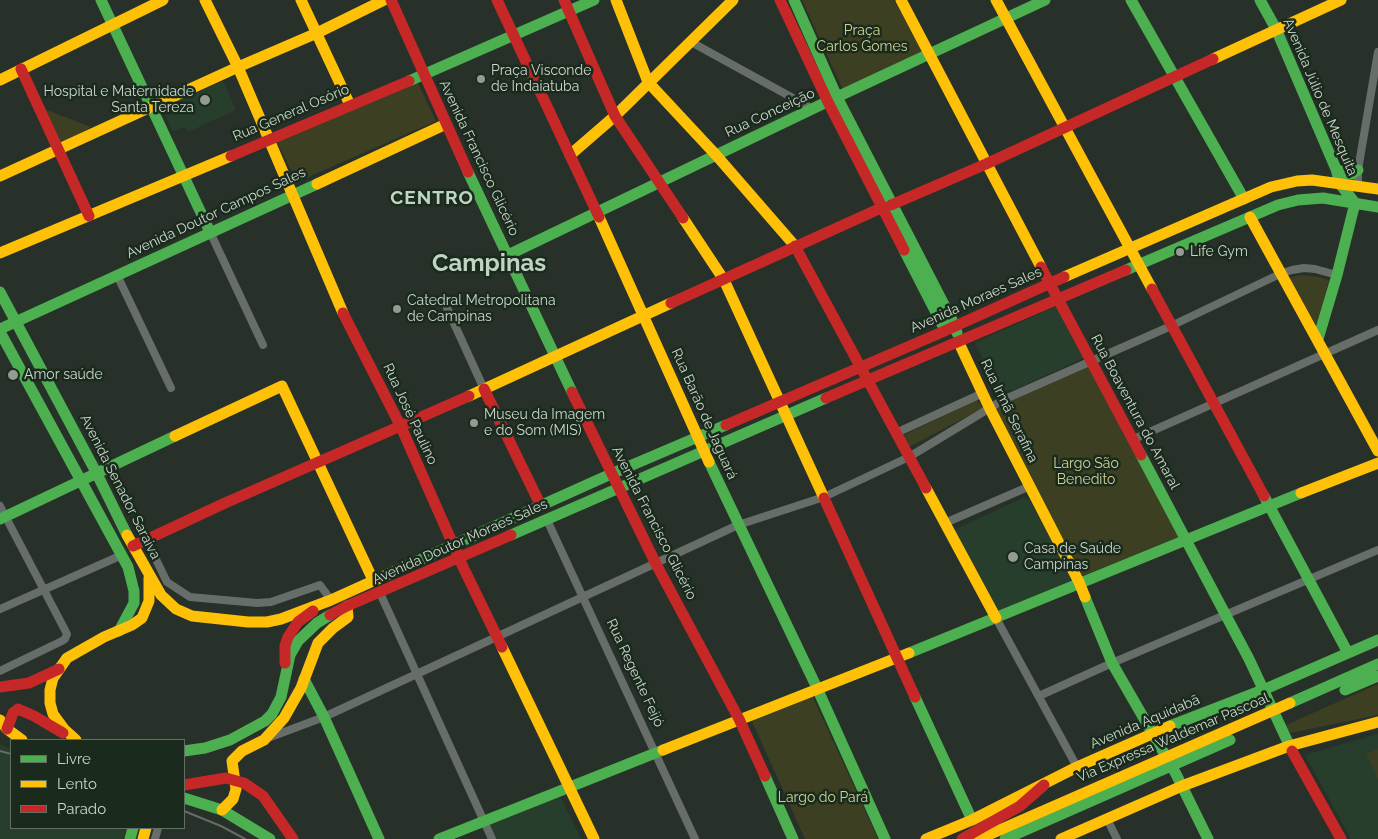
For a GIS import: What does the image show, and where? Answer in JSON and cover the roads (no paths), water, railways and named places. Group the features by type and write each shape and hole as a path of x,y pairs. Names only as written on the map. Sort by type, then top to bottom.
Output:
{"main road":[{"path":"101,0 210,232"},
{"path":"0,80 163,0"},
{"name":"Rua José Paulino","path":"205,0 238,67 270,139 344,314 401,428 459,558 594,839"},
{"path":"301,0 350,105"},
{"path":"0,176 317,33 384,0"},
{"name":"Avenida Francisco Glicério","path":"391,0 446,124 611,474 656,564 739,719 793,839"},
{"name":"Rua Barão de Jaguará","path":"497,0 597,212 703,452 817,688 885,839"},
{"name":"Rua General Osório","path":"0,253 514,36 566,5 594,0"},
{"path":"616,0 648,82 716,155 795,246 996,618"},
{"path":"570,155 615,116 732,0"},
{"path":"780,0 950,328"},
{"path":"794,0 832,100"},
{"name":"Rua Boaventura do Amaral","path":"901,0 986,164 1186,538 1289,746 1340,839"},
{"path":"996,0 1348,653"},
{"name":"Rua Conceição","path":"508,255 1045,0"},
{"path":"1131,0 1244,199"},
{"name":"Avenida Júlio de Mesquita","path":"1260,0 1276,30 1336,169 1340,184 1355,204"},
{"path":"133,546 401,428 795,246 986,164 1341,0"},
{"path":"566,5 615,116 724,280 972,820"},
{"path":"22,69 90,216"},
{"name":"Avenida Doutor Campos Sales","path":"0,331 293,193 446,124"},
{"path":"1336,169 1346,174 1352,174 1358,170"},
{"name":"Avenida Moraes Sales","path":"611,474 861,367 1271,187 1297,181 1312,180 1358,185"},
{"path":"1358,185 1378,189"},
{"path":"703,452 1278,205 1298,200 1323,198 1378,207"},
{"path":"1318,339 1355,204"},
{"path":"1250,217 1378,451"},
{"name":"Avenida Senador Saraiva","path":"0,292 97,474 133,546 161,595 167,602 192,616 248,622 267,622"},
{"name":"Rua Irmã Serafina","path":"950,328 959,342 1079,582 1112,663 1176,774 1208,839"},
{"name":"Avenida Senador Saraiva","path":"0,331 128,567 134,590 134,603 119,631"},
{"path":"3,518 81,482 188,428 282,386 373,580"},
{"path":"484,389 541,506"},
{"name":"Avenida Doutor Moraes Sales","path":"205,748 230,740 266,721 281,697 290,655 304,634 318,623 347,606 380,594 703,452"},
{"path":"439,839 817,688 898,658 1186,538 1378,463"},
{"name":"Avenida Doutor Moraes Sales","path":"267,622 281,619 331,600 611,474"},
{"path":"74,739 58,723 53,714 50,703 50,690 53,678 67,658 142,618 146,611 150,593 149,576"},
{"path":"284,682 285,646 288,637 298,622 308,613 331,600"},
{"path":"222,810 235,795 232,763 235,757 264,740 284,718 294,702 318,643 333,628 348,617 347,606"},
{"name":"Avenida Aquidabã","path":"926,839 972,820 1152,734 1265,695 1378,640"},
{"name":"Via Expressa Waldemar Pascoal","path":"979,839 1378,664"},
{"path":"0,687 29,683 58,669"},
{"name":"Via Expressa Waldemar Pascoal","path":"1005,839 1378,676"},
{"path":"304,679 324,717 379,839"},
{"path":"2,727 15,711 22,710 73,739"},
{"path":"1061,839 1182,786 1289,746 1378,722"},
{"path":"2,727 20,739"},
{"path":"2,727 10,740"},
{"path":"185,751 205,748"},
{"path":"185,759 205,748"},
{"path":"185,785 226,778 234,779 250,787 263,796 293,839"},
{"path":"962,839 1020,806 1044,785"},
{"path":"185,798 222,810 270,839"}],"street":[{"path":"690,42 813,109"},
{"path":"1358,185 1358,170 1378,52"},
{"path":"210,232 263,345"},
{"path":"264,740 324,717 738,525 824,497 909,457 990,407 1171,326 1282,273 1304,268 1337,275"},
{"path":"117,275 171,388"},
{"path":"447,308 484,389"},
{"path":"1134,439 1378,330"},
{"path":"896,433 983,393"},
{"path":"945,523 1030,486"},
{"path":"0,506 3,518 44,589 67,634 65,639 0,671"},
{"name":"Rua Regente Feijó","path":"547,520 695,839"},
{"path":"146,540 167,582 190,597 257,603 271,602 320,585 331,600"},
{"path":"1039,696 1225,614 1378,550"},
{"path":"0,609 122,554"},
{"path":"380,594 492,839"},
{"path":"996,618 1078,768"},
{"path":"1107,820 1117,839"}],"railway":[{"path":"0,751 10,754"},
{"path":"185,811 221,826 245,839"}],"place":[{"name":"Praça Visconde de Indaiatuba","path":"481,79"},
{"name":"Hospital e Maternidade Santa Tereza","path":"205,100"},
{"name":"Life Gym","path":"1180,252"},
{"name":"Catedral Metropolitana de Campinas","path":"397,309"},
{"name":"Amor saúde","path":"13,375"},
{"name":"Museu da Imagem e do Som (MIS)","path":"474,423"},
{"name":"Casa de Saúde Campinas","path":"1013,557"}],"district":[{"name":"CENTRO","path":"432,198"},
{"name":"Campinas","path":"489,264"}],"park label":[{"name":"Praça Carlos Gomes","path":"862,40"},
{"name":"Largo São Benedito","path":"1086,472"},
{"name":"Largo do Pará","path":"823,798"}]}
